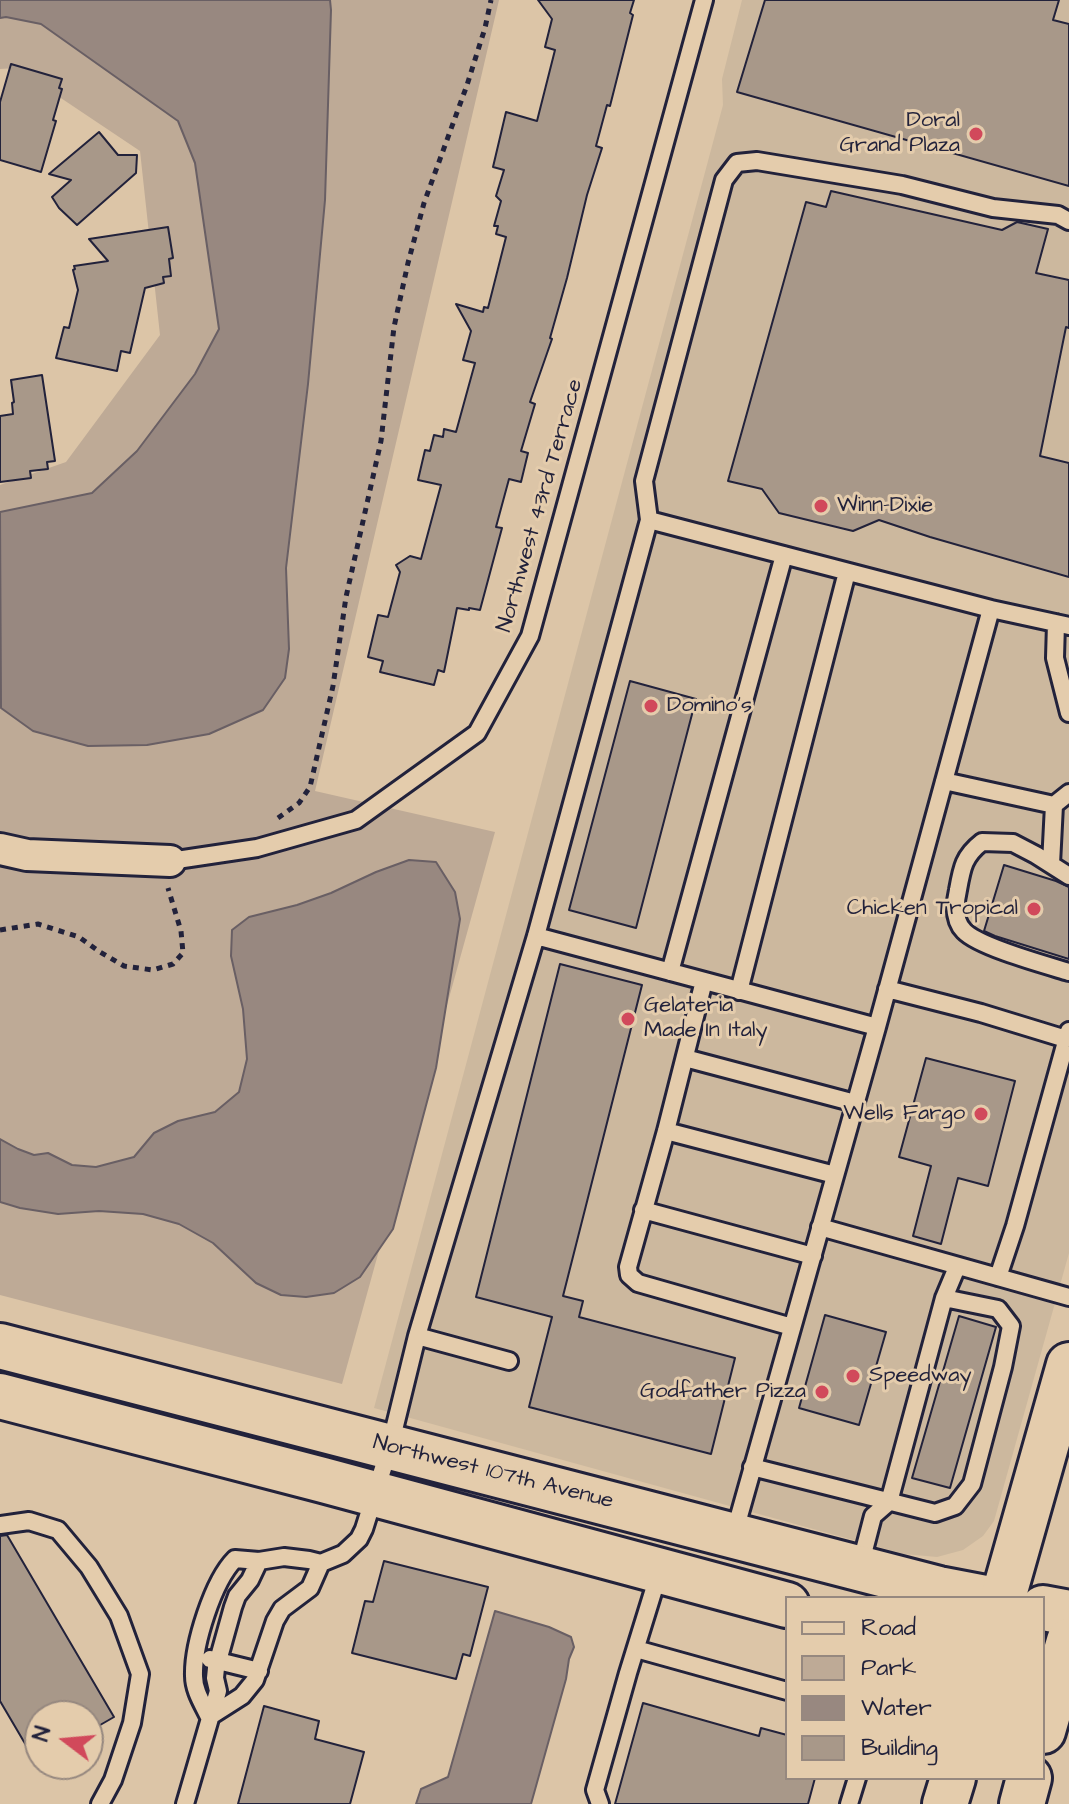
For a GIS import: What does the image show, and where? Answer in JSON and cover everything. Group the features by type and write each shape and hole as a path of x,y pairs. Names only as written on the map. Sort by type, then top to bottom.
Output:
{"main road":[{"name":"Northwest 107th Avenue","path":"0,1346 976,1596"},
{"path":"1004,1596 1069,1365"},
{"path":"0,1396 785,1604"},
{"path":"1045,1608 1069,1613"},
{"path":"1045,1723 1060,1665"},
{"path":"945,1804 952,1780"},
{"path":"1022,1804 1028,1780"}],"street":[{"path":"0,849 27,855 170,861"}],"lane":[{"name":"Northwest 43rd Terrace","path":"170,861 257,848 356,820 477,733 530,636 704,0"},
{"path":"209,1717 196,1687 196,1656 213,1592 227,1567 235,1559 259,1561 284,1557 321,1563 343,1554 359,1539 369,1515 390,1446 417,1336 536,936 649,520 644,481 724,180 737,163 757,161 902,185 993,208 1058,215 1069,221"},
{"path":"649,520 991,609 1062,624 1055,658 1069,713"},
{"path":"670,972 784,555"},
{"path":"739,991 847,572"},
{"path":"734,1535 991,609"},
{"path":"944,781 1054,805"},
{"path":"1051,864 1054,805 1069,793"},
{"path":"1069,876 1013,843 982,842 969,852 955,905 958,922 964,932 984,943 1069,972"},
{"path":"536,936 877,1027"},
{"path":"704,981 628,1267 629,1275 638,1283 792,1327"},
{"path":"887,989 1068,1035 998,1277"},
{"path":"685,1058 855,1103"},
{"path":"666,1131 835,1175"},
{"path":"643,1210 813,1256"},
{"path":"820,1227 1069,1297"},
{"path":"859,1568 873,1516 889,1502 944,1298 957,1267"},
{"path":"752,1467 935,1513 955,1506 972,1484 1011,1326 998,1309 944,1298"},
{"path":"417,1336 509,1361"},
{"path":"0,1525 29,1521 58,1530 89,1567 119,1616 140,1674 132,1723 113,1780 100,1804"},
{"path":"185,1804 218,1691 215,1678 218,1660 233,1607 259,1561"},
{"path":"209,1717 242,1696 255,1680 282,1609 310,1588 321,1563"},
{"path":"600,1802 595,1790 657,1571"},
{"path":"636,1649 785,1690"},
{"path":"196,1656 259,1671"},
{"path":"849,1804 856,1780"}],"path":[{"path":"265,822 278,818 299,803 310,787 333,686 346,597 381,441 394,327 408,263 424,203 467,85 491,0"},
{"path":"0,930 38,924 79,937 124,966 153,970 173,964 183,953 181,931 165,874 170,861"}],"shaded area":[{"path":"742,0 1069,0 1069,1253 994,1521 983,1536 963,1550 937,1557 904,1554 374,1408 723,105 722,79"}],"green space":[{"path":"0,0 499,0 315,791 495,832 342,1384 0,1295 0,485 66,462 160,335 140,151 16,68 0,69"}],"water":[{"path":"0,0 330,0 325,200 308,384 286,568 289,649 285,678 263,710 209,734 147,745 88,746 33,731 1,708 0,512 92,493 137,451 195,374 219,329 195,163 178,121 41,24 0,18"},
{"path":"409,860 436,862 455,892 460,919 436,1068 393,1229 360,1277 334,1293 306,1297 281,1295 256,1283 213,1243 179,1224 143,1214 99,1211 58,1214 0,1202 0,1139 34,1155 48,1153 72,1165 96,1167 134,1157 154,1133 178,1121 215,1112 239,1092 247,1059 243,1009 231,956 232,930 249,917 331,893"},
{"path":"495,1611 571,1637 574,1647 531,1804 416,1804 421,1789 448,1777"}],"building":[{"path":"538,0 634,0 630,13 633,15 610,106 607,105 596,146 602,148 587,195 552,339 530,402 535,404 521,451 528,453 521,482 509,479 496,527 502,528 480,610 457,608 444,672 438,670 434,685 380,672 383,661 368,657 378,615 388,617 400,572 396,565 410,556 421,559 441,485 418,480 425,450 430,451 434,435 443,437 444,429 456,432 475,363 463,360 471,331 456,304 483,312 484,307 488,308 506,237 496,234 498,226 494,226 501,201 496,196 504,170 493,167 506,112 537,121 555,50 545,47 552,19"},
{"name":"Doral Grand Plaza","path":"765,0 1059,0 1053,20 1069,24 1069,186 737,92"},
{"path":"11,64 62,79 53,120 56,121 41,172 0,160 0,102"},
{"path":"99,132 118,155 137,155 136,173 77,225 52,197 71,180 49,174"},
{"path":"831,191 1002,230 1017,222 1048,229 1036,273 1069,280 1069,328 1066,327 1040,456 1069,463 1069,577 879,520 853,531 779,513 762,489 728,481 806,202 826,207"},
{"path":"168,227 173,258 169,259 171,276 163,277 164,283 145,288 130,353 121,351 117,371 56,358 64,327 69,328 78,290 74,266 108,261 89,239"},
{"path":"42,375 55,461 47,462 48,469 30,471 31,478 0,482 0,416 13,414 11,380"},
{"path":"630,681 696,699 636,928 569,910"},
{"path":"1004,865 1069,887 1069,959 984,931"},
{"path":"560,964 642,985 563,1296 583,1301 579,1317 735,1358 711,1454 529,1407 552,1317 476,1297"},
{"path":"926,1058 1015,1081 988,1186 958,1178 941,1244 913,1236 931,1166 899,1157"},
{"path":"825,1315 886,1332 859,1425 799,1408"},
{"name":"Speedway","path":"959,1316 996,1327 950,1488 912,1478"},
{"path":"7,1535 114,1717 104,1723 104,1700 24,1700 24,1742 0,1701 0,1536"},
{"path":"384,1561 488,1587 470,1656 463,1654 456,1679 352,1653 365,1601 373,1602"},
{"path":"643,1703 759,1736 761,1728 785,1734 785,1780 814,1780 808,1804 615,1804"},
{"path":"264,1706 319,1721 315,1739 364,1752 350,1804 238,1804"}],"place":[{"name":"Doral Grand Plaza","path":"976,134"},
{"name":"Winn-Dixie","path":"821,506"},
{"name":"Domino's","path":"651,706"},
{"name":"Chicken Tropical","path":"1034,909"},
{"name":"Gelateria Made In Italy","path":"628,1019"},
{"name":"Wells Fargo","path":"981,1114"},
{"name":"Speedway","path":"853,1376"},
{"name":"Godfather Pizza","path":"822,1392"}]}
